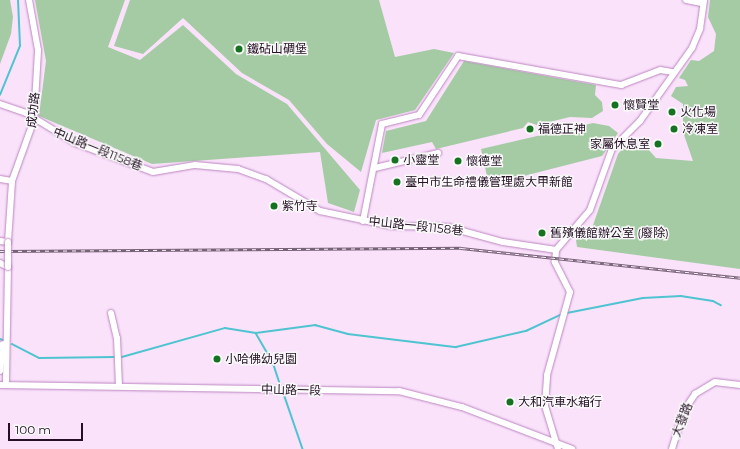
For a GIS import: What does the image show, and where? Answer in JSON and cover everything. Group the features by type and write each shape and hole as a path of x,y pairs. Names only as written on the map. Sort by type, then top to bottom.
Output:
{"street":[{"name":"成功路","path":"8,267 12,181 34,120 38,50 29,0"},
{"path":"558,446 545,406 547,375 566,314 570,292 555,262 556,250 587,215 612,149 640,121 672,72 692,48 700,29 702,2 686,0"},
{"path":"362,220 375,168 382,124 419,115 458,56 620,84 660,70 672,72"},
{"name":"中山路一段1158巷","path":"0,104 26,113 34,120 75,143 153,172 195,165 238,169 266,179 320,211 391,226 448,228 556,250"},
{"path":"375,168 438,153"},
{"path":"0,179 12,181"},
{"path":"0,241 8,242"},
{"path":"0,263 8,267 3,385"},
{"path":"111,313 117,338 119,386"},
{"path":"0,371 6,331"},
{"name":"大發路","path":"672,449 683,412 695,394 716,382 740,385"},
{"name":"中山路一段","path":"3,385 399,391 462,407 558,446 572,449"}],"green space":[{"path":"0,0 10,0 13,17 11,34 0,64"},
{"path":"35,0 125,0 108,47 140,60 183,25 236,74 287,104 360,190 354,212 328,203 320,152 152,164 39,116 46,61"},
{"path":"130,0 379,0 395,57 434,49 454,53 415,110 376,120 361,172 327,144 289,100 242,73 183,18 143,54 114,46"},
{"path":"710,0 740,0 740,269 577,247 576,240 592,228 618,154 624,147 648,149 656,158 693,161 683,132 683,104 671,96 676,87 688,86 685,80 679,78 691,60 699,61 714,51 716,34 708,17"},
{"path":"464,61 596,85 595,95 602,102 603,111 592,118 570,117 537,125 528,122 523,128 436,149 432,142 382,153 386,131 426,121"},
{"path":"593,123 609,126 618,133 602,156 489,185 481,149"}],"waterway":[{"path":"0,95 20,46 18,0"},
{"path":"567,313 643,298 681,296 713,301 721,305"},
{"path":"122,357 225,328 256,333 315,325 348,334 456,347 526,331 561,315"},
{"path":"256,333 273,362 281,387"},
{"path":"12,344 39,358 114,357"},
{"path":"283,391 303,449"}],"railway":[{"path":"0,251 461,248 740,278"}],"place":[{"name":"鐵砧山碉堡","path":"239,49"},
{"name":"懷賢堂","path":"615,105"},
{"name":"火化場","path":"672,112"},
{"name":"福德正神","path":"530,129"},
{"name":"冷凍室","path":"674,129"},
{"name":"家屬休息室","path":"658,144"},
{"name":"小靈堂","path":"395,160"},
{"name":"懷德堂","path":"458,161"},
{"name":"臺中市生命禮儀管理處大甲新館","path":"397,182"},
{"name":"紫竹寺","path":"274,206"},
{"name":"舊殯儀館辦公室 (廢除)","path":"542,233"},
{"name":"小哈佛幼兒園","path":"217,359"},
{"name":"大和汽車水箱行","path":"510,402"}]}
